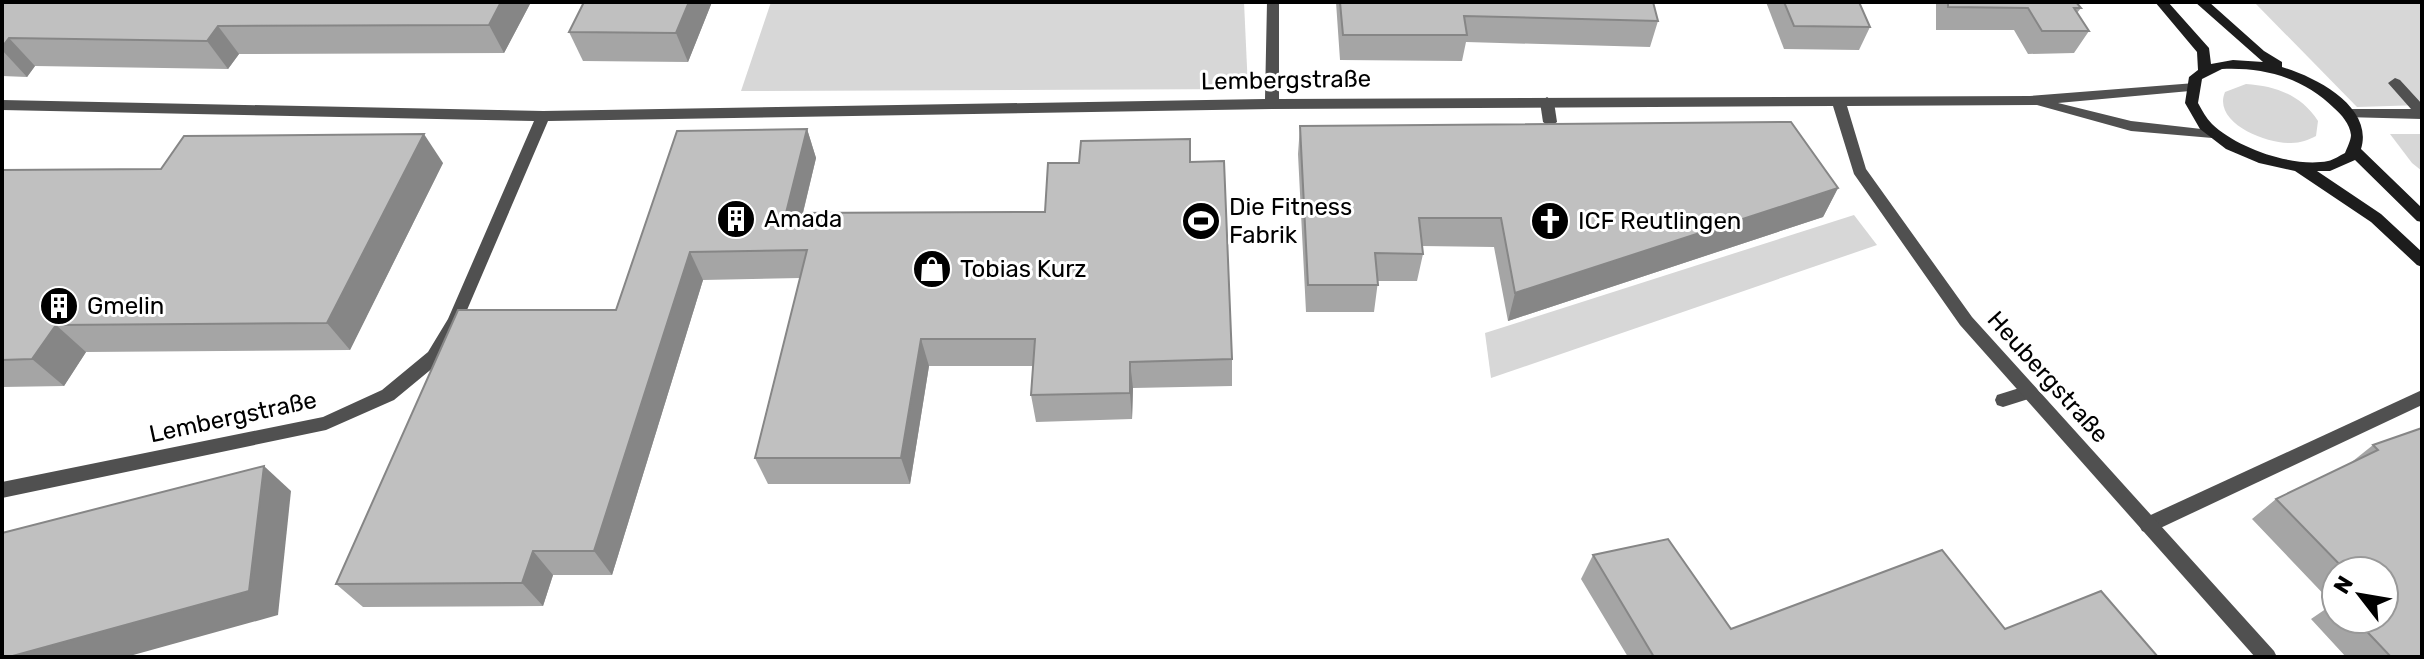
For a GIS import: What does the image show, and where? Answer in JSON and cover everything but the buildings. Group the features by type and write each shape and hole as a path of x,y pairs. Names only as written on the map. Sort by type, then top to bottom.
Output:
{"main road":[{"path":"2161,2 2204,51 2205,70"},
{"path":"2201,2 2259,54 2325,93 2349,114 2358,140 2355,152 2333,165 2301,168 2264,159 2219,136 2193,106 2190,86 2205,70 2220,65 2253,65 2295,76"},
{"path":"2355,152 2422,217"},
{"path":"2301,168 2376,218 2422,261"}],"street":[{"path":"1272,104 1273,2"},
{"path":"2395,83 2422,113"},
{"name":"Lembergstraße","path":"2,105 543,116 1272,104 2030,101 2190,86"},
{"name":"Heubergstraße","path":"1838,100 1859,170 1966,321 2267,657"},
{"name":"Lembergstraße","path":"2030,101 2131,126 2219,136"},
{"path":"1547,102 1550,122"},
{"path":"2349,114 2422,113"},
{"name":"Lembergstraße","path":"2,490 326,423 388,395 434,357 455,320 543,116"},
{"path":"2003,400 2029,392"},
{"path":"2148,525 2422,397"}],"shaded area":[{"path":"771,2 1244,2 1248,89 741,91"},
{"path":"2254,2 2422,2 2422,105 2357,107"},
{"path":"2246,84 2268,87 2296,98 2318,121 2316,136 2298,142 2281,142 2244,130 2226,113 2223,103 2225,92"},
{"path":"2390,134 2422,134 2422,171 2412,163"},
{"path":"1854,215 1877,245 1491,378 1485,333"}],"place":[{"name":"Amada","path":"736,219"},
{"name":"Die Fitness Fabrik","path":"1201,221"},
{"name":"ICF Reutlingen","path":"1550,221"},
{"name":"Tobias Kurz","path":"932,269"},
{"name":"Gmelin","path":"59,306"}]}
